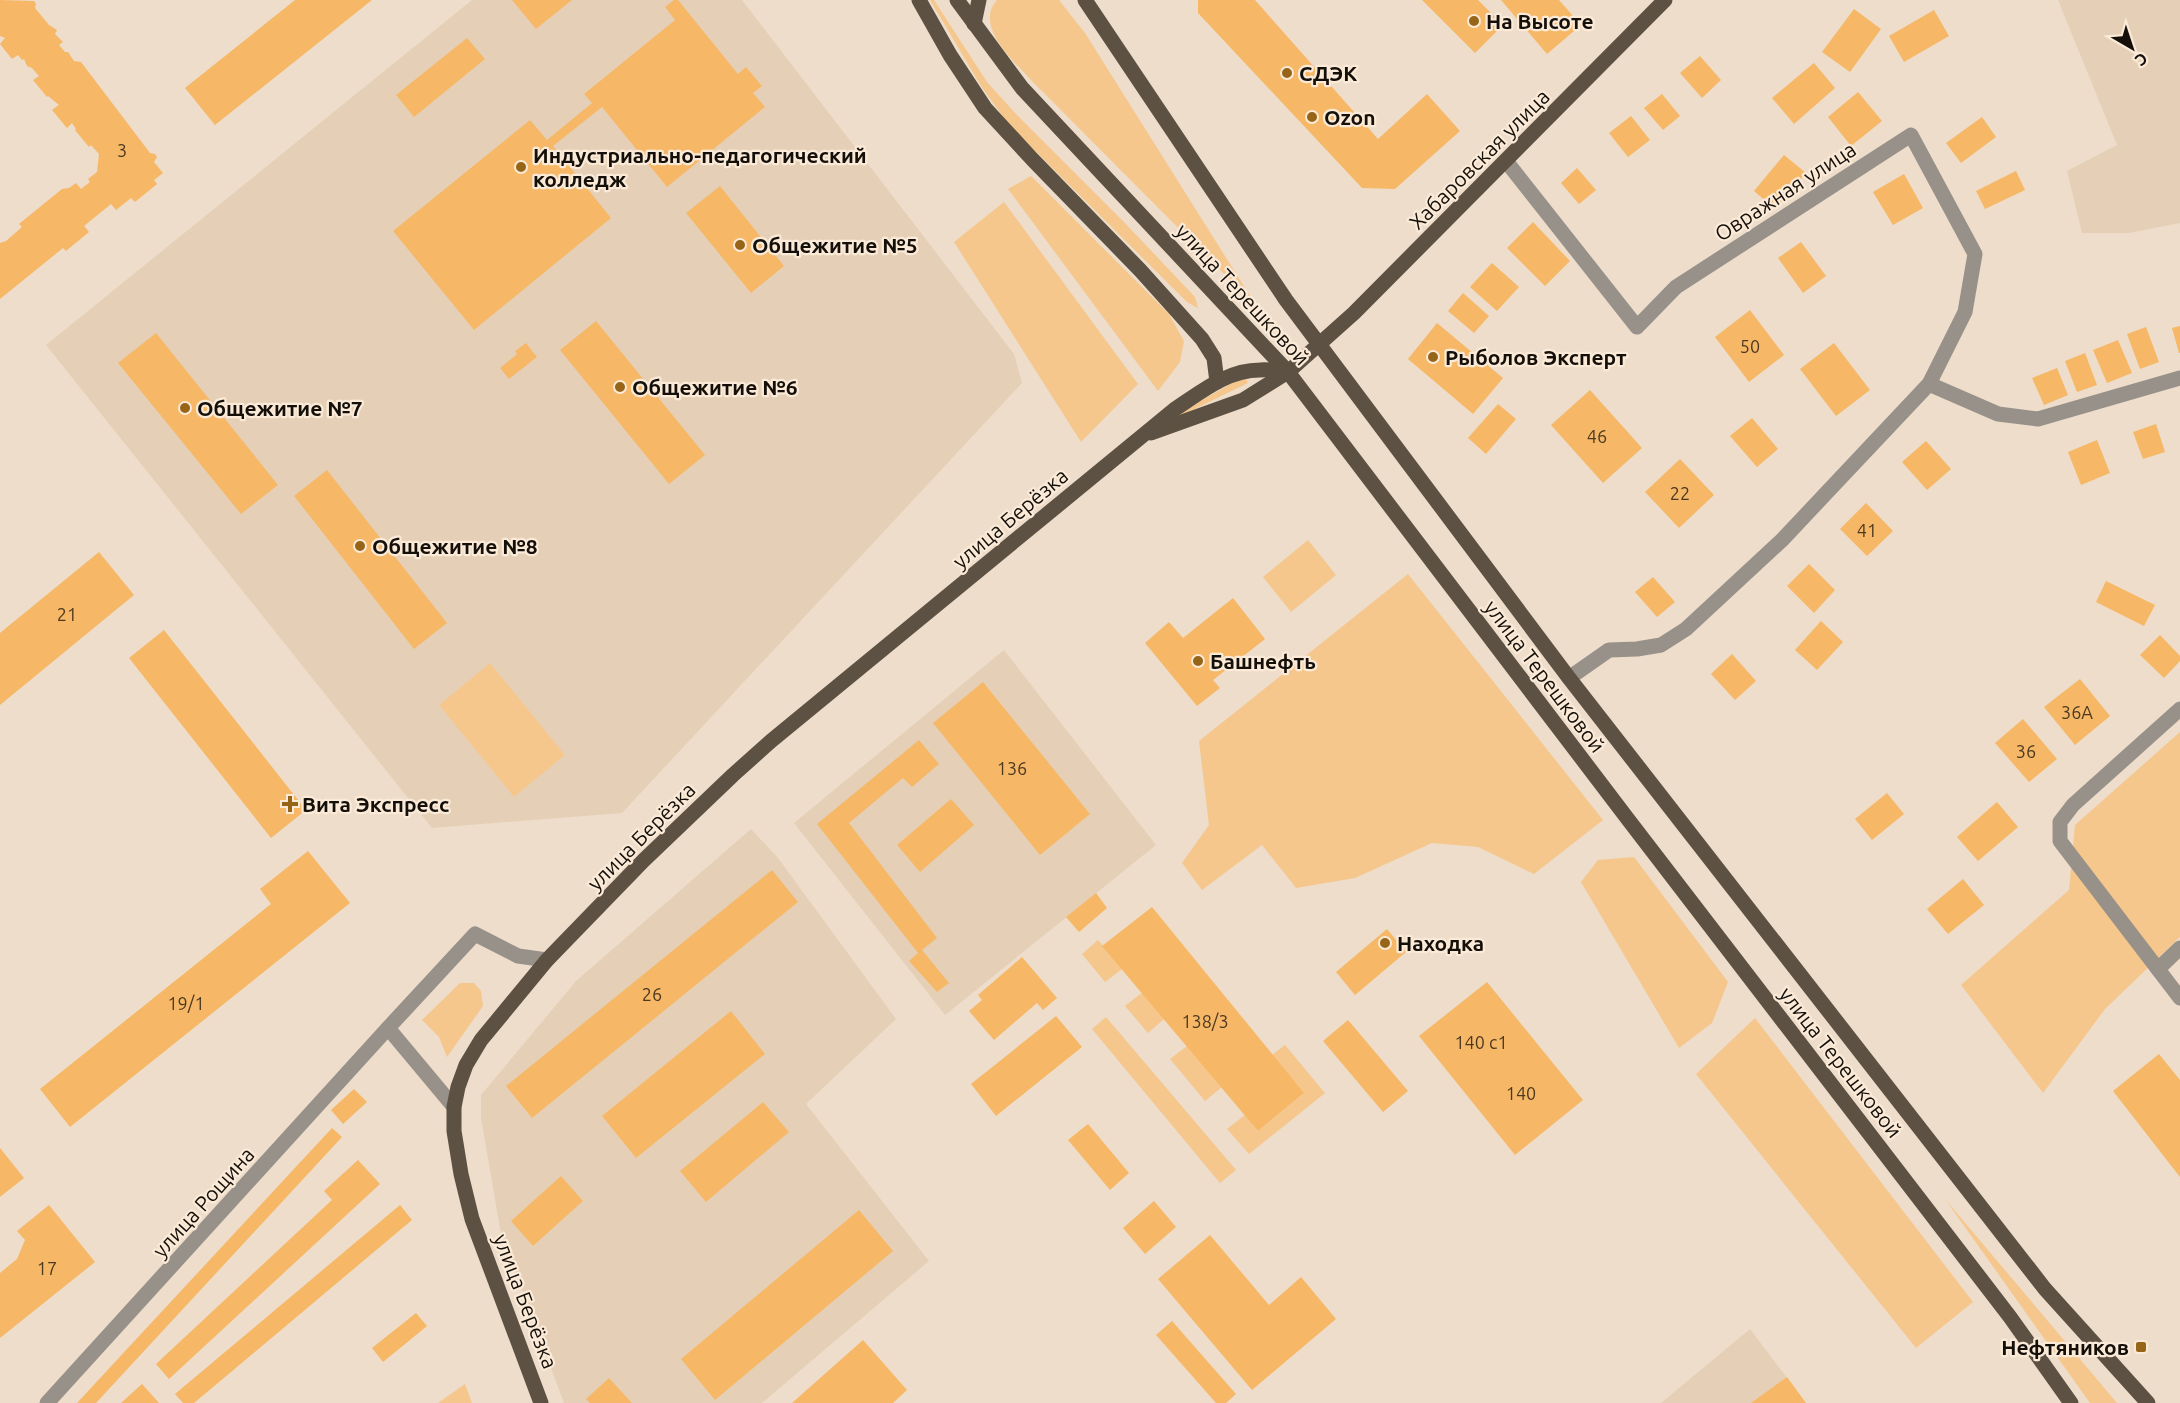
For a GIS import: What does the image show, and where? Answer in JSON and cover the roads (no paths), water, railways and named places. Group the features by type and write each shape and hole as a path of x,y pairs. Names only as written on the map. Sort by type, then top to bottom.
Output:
{"main road":[{"path":"920,0 950,55 985,108 1140,270 1202,339 1214,358 1216,382"},
{"name":"улица Терешковой","path":"957,0 1022,88 1288,372 1641,837 2010,1317 2071,1403"},
{"path":"974,24 978,0"},
{"name":"Хабаровская улица","path":"1320,344 1362,305 1665,0"},
{"name":"улица Терешковой","path":"1093,3 1267,272 1569,678 2045,1289 2148,1403"},
{"name":"улица Берёзка","path":"1143,436 1242,400 1288,372 1320,344"},
{"name":"улица Берёзка","path":"542,1403 472,1219 455,1142 453,1107 466,1065 481,1040 547,960 644,860 771,741 1174,409 1216,382 1236,373 1259,370 1288,372"}],"street":[{"name":"Овражная улица","path":"1506,161 1637,327 1676,286 1911,135 1975,254 1965,312 1929,384 1782,540 1686,629 1661,645 1609,650 1569,678"},
{"path":"1929,384 1998,414 2038,419 2180,378"},
{"path":"2180,709 2073,805 2060,822 2060,841 2180,998"},
{"name":"улица Рощина","path":"46,1403 475,934 518,956 547,960"},
{"path":"2158,969 2180,948"},
{"path":"388,1028 453,1107"}],"place":[{"name":"На Высоте","path":"1474,21"},
{"name":"СДЭК","path":"1287,73"},
{"name":"Ozon","path":"1312,117"},
{"name":"Индустриально-педагогический колледж","path":"521,167"},
{"name":"Общежитие №5","path":"740,245"},
{"name":"Рыболов Эксперт","path":"1433,357"},
{"name":"Общежитие №6","path":"620,387"},
{"name":"Общежитие №7","path":"185,408"},
{"name":"Общежитие №8","path":"360,546"},
{"name":"Башнефть","path":"1198,661"},
{"name":"Вита Экспресс","path":"290,804"},
{"name":"Находка","path":"1385,943"},
{"name":"Нефтяников","path":"2141,1347"}]}
